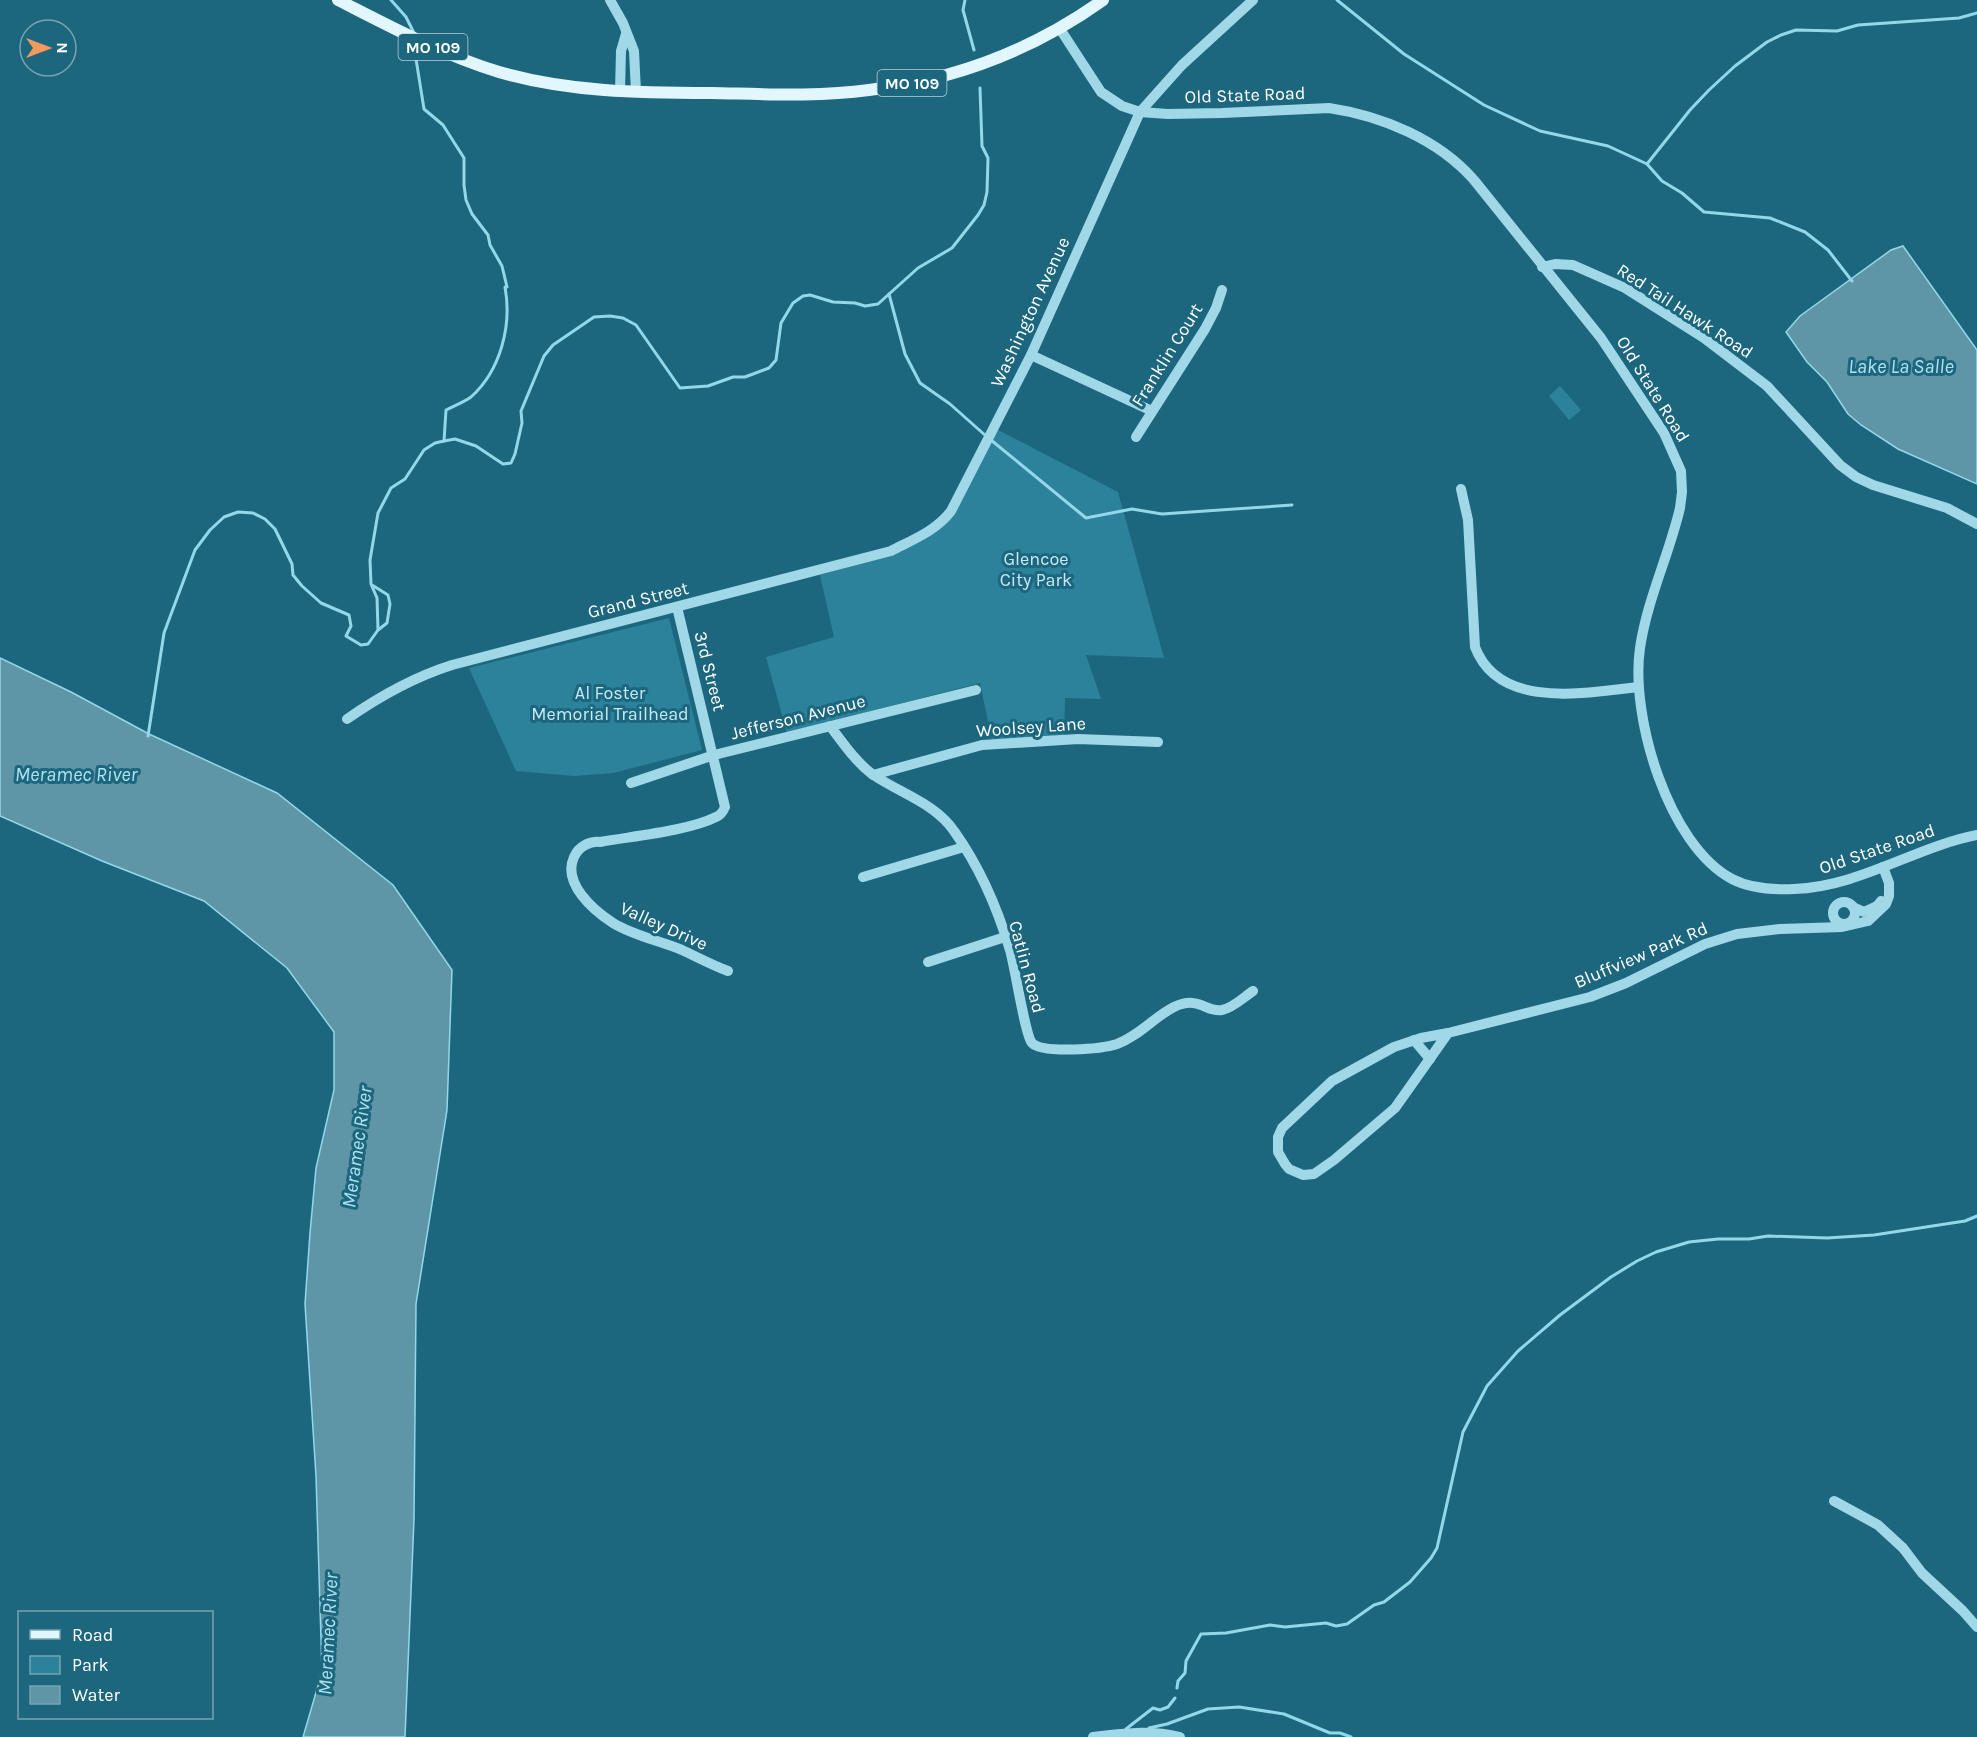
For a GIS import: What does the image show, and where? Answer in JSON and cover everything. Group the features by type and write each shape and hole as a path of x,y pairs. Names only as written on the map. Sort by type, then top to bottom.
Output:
{"main road":[{"name":"MO 109","path":"338,0 441,51 473,64 534,80 574,87 636,92 807,94 869,91 925,81 977,67 1021,49 1060,29 1103,0"}],"street":[{"path":"610,0 623,23 634,51 636,92"},
{"name":"Washington Avenue","path":"941,522 951,512 1031,355 1140,112 1182,65 1253,0"},
{"name":"Old State Road","path":"1060,29 1101,92 1122,106 1140,112 1211,114 1329,108 1383,123 1432,144 1463,168 1576,307 1618,362 1664,433 1681,471 1680,508 1643,633 1638,665 1638,687 1643,722 1650,748 1670,805 1694,847 1725,875 1755,887 1796,889 1836,883 1885,873 1948,843 1977,835"},
{"path":"620,91 621,51 626,34"},
{"name":"Red Tail Hawk Road","path":"1542,267 1555,264 1573,265 1624,288 1704,338 1767,386 1840,465 1856,477 1873,485 1947,508 1977,524"},
{"name":"Franklin Court","path":"1136,436 1205,329 1222,290"},
{"path":"1031,355 1152,411"},
{"path":"1461,489 1468,520 1475,647 1479,659 1487,670 1507,684 1534,692 1594,692 1638,687"},
{"name":"Grand Street","path":"347,719 426,673 891,551 941,522"},
{"name":"3rd Street","path":"572,875 575,855 585,845 689,826 717,817 725,807 677,608"},
{"name":"Jefferson Avenue","path":"631,783 714,755 976,690"},
{"name":"Catlin Road","path":"830,726 860,764 873,775 931,809 953,830 980,877 1005,937 1015,970 1029,1039 1040,1048 1095,1048 1115,1045 1132,1037 1177,1005 1195,1002 1215,1010 1222,1010 1253,991"},
{"name":"Woolsey Lane","path":"873,775 981,745 1078,739 1158,742"},
{"path":"863,877 964,847"},
{"path":"1815,928 1827,920 1836,905 1843,902 1864,912 1877,906 1882,899 1885,873"},
{"name":"Bluffview Park Rd","path":"1448,1033 1395,1108 1314,1174 1303,1174 1289,1169 1278,1152 1278,1137 1282,1128 1332,1081 1394,1047 1414,1040 1590,997 1626,983 1705,944 1737,934 1780,929 1842,927 1868,921 1886,904 1889,896 1885,873"},
{"name":"Valley Drive","path":"572,875 576,887 583,896 614,924 683,950 728,971"},
{"path":"1833,910 1834,919 1844,924 1850,922 1854,916 1853,907"},
{"path":"928,962 1005,937"},
{"path":"1414,1040 1430,1059"},
{"path":"1834,1501 1878,1525 1904,1548 1922,1573 1977,1627"},
{"path":"1093,1737 1127,1732 1158,1733 1180,1737"}],"green space":[{"path":"1560,386 1581,410 1569,420 1549,396"},
{"name":"Glencoe City Park","path":"998,430 1118,492 1164,658 1086,655 1101,699 1065,698 1064,737 992,740 980,683 787,733 766,657 834,637 820,575 889,556 931,535"},
{"name":"Al Foster Memorial Trailhead","path":"669,618 702,750 613,773 574,776 516,771 469,668"}],"water":[{"name":"Lake La Salle","path":"1903,246 1977,350 1977,484 1898,449 1861,425 1848,414 1827,382 1807,362 1786,332 1800,316 1891,250"},
{"name":"Meramec River","path":"0,658 71,692 149,734 277,793 393,885 452,970 447,1110 416,1304 414,1519 405,1737 303,1737 322,1672 316,1476 305,1304 316,1168 334,1090 334,1032 287,968 204,901 102,861 0,816"}],"waterway":[{"path":"391,0 406,17 414,33"},
{"path":"965,0 963,10 974,50"},
{"path":"1337,0 1404,54 1484,105 1540,131 1608,146 1647,164 1662,181 1682,193 1704,212 1770,218 1805,232 1828,250 1852,281"},
{"path":"1647,164 1709,90 1735,66 1767,42 1781,35 1796,30 1837,31 1858,25 1959,18 1977,13"},
{"path":"415,42 424,109 443,125 464,158 466,200 472,214 488,235 490,245 502,266 507,287 505,287 507,302 505,331 497,360 490,374 471,397 446,410 444,441"},
{"path":"148,736 164,633 195,550 210,530 224,517 238,512 253,513 265,519 275,529 292,564 293,575 302,586 321,603 349,615 351,626 346,636 361,645 368,644 378,630 377,598 371,584 370,560 378,513 391,488 405,479 424,450 435,443 455,439 476,446 503,464 511,463 522,423 521,411 544,356 553,345 594,317 623,318 636,325 680,388 708,386 733,377 745,377 769,368 776,360 781,323 793,303 803,296 810,295 833,302 865,306 878,304 918,268 952,248 984,205 987,192 988,158 982,146 980,88"},
{"path":"889,294 905,354 920,383 950,404 986,436"},
{"path":"991,440 1086,518 1132,509 1162,514 1292,505"},
{"path":"372,585 388,595 390,604 387,623 378,630"},
{"path":"1177,1688 1178,1681 1185,1673 1186,1661 1201,1634 1226,1633 1270,1625 1285,1627 1326,1623 1336,1626 1347,1624 1374,1605 1384,1602 1410,1582 1437,1548 1463,1432 1487,1386 1518,1351 1560,1315 1611,1277 1637,1261 1656,1252 1689,1242 1768,1236 1827,1238 1874,1235 1965,1221 1977,1216"},
{"path":"1126,1729 1153,1708 1160,1710 1168,1707 1175,1698"},
{"path":"1149,1728 1208,1709 1239,1707 1284,1714 1330,1733 1340,1733 1351,1737"}]}
